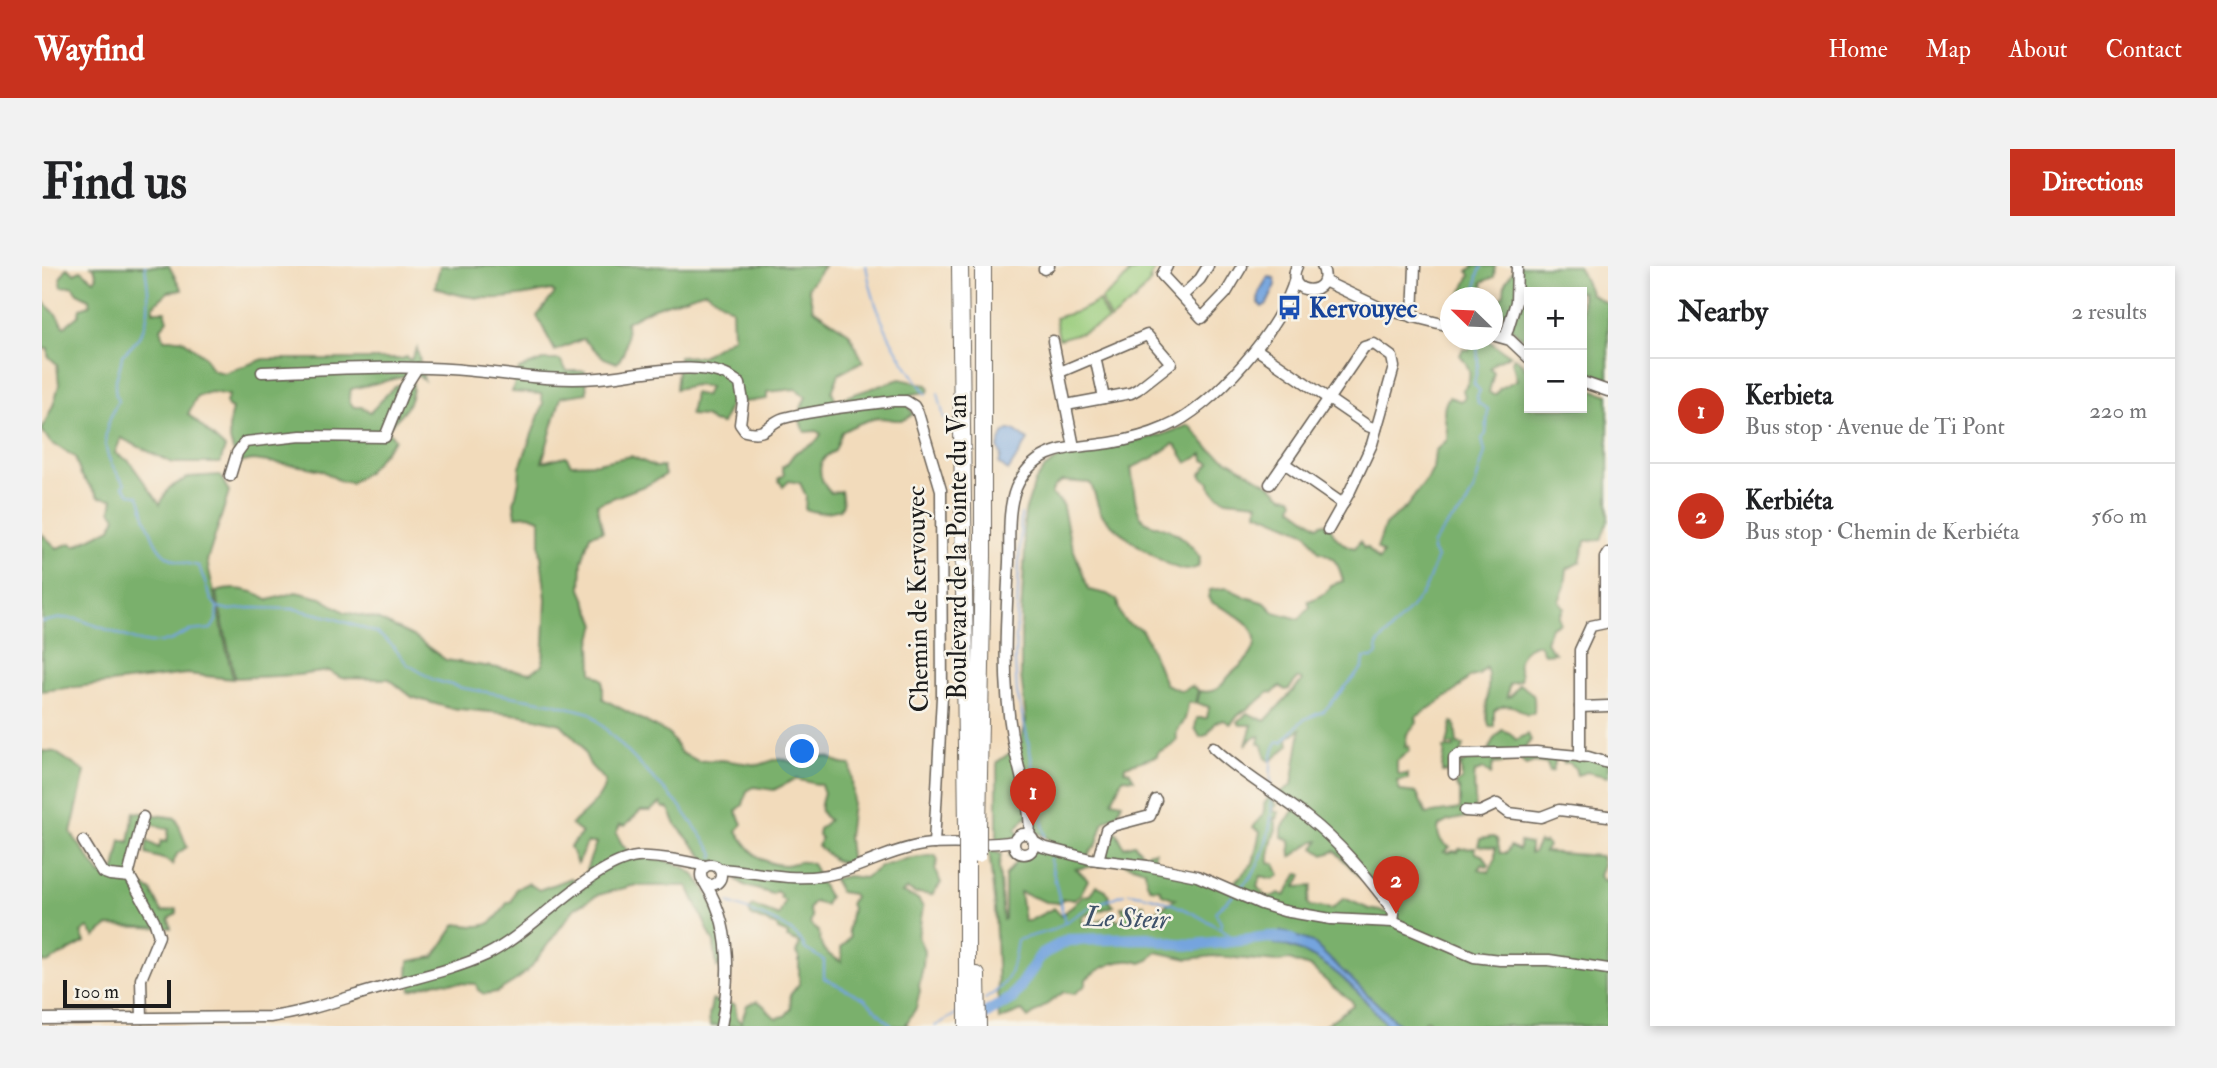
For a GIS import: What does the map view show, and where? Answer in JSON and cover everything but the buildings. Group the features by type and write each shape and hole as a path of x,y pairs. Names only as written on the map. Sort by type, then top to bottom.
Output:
{"highway":[{"name":"Boulevard de la Pointe du Van","path":"960,266 973,829"},
{"name":"Boulevard de la Pointe du Van","path":"973,829 983,556 983,266"},
{"path":"973,829 972,990 978,1026"},
{"path":"967,1026 977,952 972,853"}],"street":[{"path":"1167,266 1162,275 1202,318 1226,293 1242,266"},
{"path":"1182,296 1200,279 1208,266"},
{"path":"1287,266 1295,273 1300,287 1307,290"},
{"path":"1413,317 1415,266"},
{"path":"1517,266 1516,307 1505,338 1524,354"},
{"path":"1285,305 1307,290 1316,289 1325,271 1377,307 1440,323"},
{"path":"1027,843 1028,819 1010,726 1005,680 1012,503 1019,482 1035,462 1053,451 1130,439 1175,423 1205,403 1255,349 1285,305 1295,273"},
{"path":"1060,372 1148,335 1171,363 1139,389 1066,405"},
{"path":"1053,341 1074,447"},
{"path":"1270,484 1364,347 1375,344 1390,354 1394,362 1372,444 1328,530"},
{"path":"1255,349 1376,429"},
{"path":"1096,357 1104,398"},
{"path":"230,476 237,453 245,442 301,436 385,437 405,387 417,368"},
{"name":"Chemin de Kervouyec","path":"262,372 417,368 558,379 705,369 730,377 740,384 743,401 740,424 745,431 751,432 766,431 784,418 892,401 906,401 914,406 922,422 941,491 942,729 934,844"},
{"path":"1587,384 1608,391"},
{"path":"1284,463 1343,504"},
{"path":"1580,757 1581,647 1591,626 1607,623 1605,558 1608,553"},
{"path":"1580,707 1608,706"},
{"path":"1213,747 1240,771 1299,810 1334,839 1389,905 1394,914 1393,922"},
{"path":"1454,774 1454,758 1460,754 1536,752 1608,763"},
{"path":"1098,860 1106,830 1150,816 1156,800"},
{"path":"1465,811 1480,812 1497,804 1509,813 1541,817 1559,810 1608,816"},
{"path":"142,1018 141,979 159,936 154,919 128,876 143,817"},
{"path":"83,841 102,872 113,876 128,876"},
{"path":"42,1019 283,1015 439,972 478,958 499,947 614,864 627,859 643,857 676,862 712,876 734,871 814,877 855,869 915,847 934,844 1027,843 1098,860 1188,874 1267,906 1305,916 1393,922 1474,957 1549,960 1608,969"},
{"path":"712,876 728,971 728,990 721,1026"}],"green space":[{"path":"90,266 169,266 182,290 168,292 153,306 153,311 165,311 168,320 161,328 164,339 182,339 204,356 212,370 224,373 264,359 407,357 410,361 417,348 424,380 416,374 351,389 349,398 354,407 362,407 370,412 394,388 413,383 406,408 388,427 395,439 368,471 351,483 307,467 253,460 238,463 229,437 232,409 226,402 229,395 211,392 197,396 188,414 225,448 220,463 172,463 121,438 115,453 129,461 160,504 169,488 189,477 220,475 229,492 207,561 233,679 187,674 42,691 42,534 57,548 71,543 75,546 111,528 116,517 111,510 113,499 99,497 81,475 75,457 50,442 42,430 59,385 57,364 48,356 48,349 42,349 42,301 55,313 64,327 79,315 80,308 90,305 89,299 77,293 72,286 62,287 60,278 67,268 74,273 81,270 94,280 97,277 94,267"},
{"path":"440,266 824,266 808,287 813,309 849,333 863,361 839,374 832,392 836,400 900,379 930,388 928,392 912,394 906,399 913,414 909,417 901,420 872,419 842,432 835,451 824,459 820,470 823,482 831,493 841,491 843,504 840,509 810,511 805,509 806,496 800,483 789,481 783,487 778,479 784,475 782,467 793,455 814,443 821,434 816,431 805,432 802,428 800,414 806,397 796,389 767,392 767,399 730,404 722,424 712,422 705,416 690,415 694,393 705,396 709,387 695,385 676,389 679,357 702,356 733,337 732,309 705,291 651,309 626,322 625,349 617,363 604,358 583,339 555,351 537,316 555,293 551,290 493,298 464,296 435,287"},
{"path":"1137,266 1157,266 1149,280 1151,281 1135,300 1110,320 1101,299 1131,271 1134,272"},
{"path":"1474,266 1495,266 1494,277 1482,282 1483,287 1464,287 1470,276 1468,271"},
{"path":"1516,266 1578,266 1591,294 1608,304 1608,379 1587,372 1587,287 1524,287 1524,339 1510,327 1512,315 1503,313 1505,283"},
{"path":"1099,301 1108,321 1059,339 1055,318 1079,311"},
{"path":"1462,350 1502,350 1510,355 1495,362 1490,368 1494,372 1489,392 1492,394 1517,380 1512,361 1514,357 1524,365 1524,413 1587,413 1587,388 1608,395 1608,520 1601,540 1585,541 1580,562 1567,569 1565,586 1559,601 1564,608 1559,616 1560,623 1551,627 1546,641 1555,653 1544,654 1539,644 1528,648 1519,659 1520,680 1509,684 1507,697 1511,696 1519,684 1531,692 1534,697 1534,713 1527,715 1515,707 1503,706 1494,711 1494,726 1490,727 1486,667 1479,675 1470,677 1453,693 1416,717 1417,723 1407,734 1405,747 1409,746 1409,751 1397,761 1397,772 1400,775 1408,774 1408,779 1397,781 1400,791 1417,793 1426,814 1460,809 1460,790 1455,784 1462,780 1461,766 1459,764 1455,777 1451,778 1448,772 1442,772 1444,748 1454,748 1454,745 1447,745 1452,722 1455,723 1457,744 1464,745 1459,758 1462,765 1471,754 1487,754 1493,740 1502,730 1510,733 1516,740 1528,734 1531,740 1522,751 1608,761 1608,777 1587,772 1577,775 1575,768 1556,759 1553,771 1550,772 1547,764 1534,762 1526,765 1518,758 1512,762 1493,764 1491,775 1484,769 1475,772 1473,816 1448,821 1439,826 1438,833 1442,841 1450,847 1444,852 1475,848 1476,853 1484,856 1489,865 1487,867 1483,864 1479,869 1489,872 1495,860 1495,847 1478,846 1480,839 1497,839 1500,853 1506,853 1510,846 1519,850 1520,842 1530,844 1530,853 1533,853 1539,842 1545,842 1548,846 1544,852 1601,856 1603,865 1599,876 1604,881 1608,879 1608,1026 1430,1026 1428,1020 1425,1020 1423,1026 1324,1026 1353,1005 1352,1001 1312,968 1289,960 1276,962 1214,956 1188,959 1156,952 1149,960 1141,963 1119,962 1098,970 1086,979 1086,985 1074,994 1064,992 1028,1018 1022,1011 999,1020 995,909 989,850 1001,854 999,866 1003,920 1005,876 1016,862 1009,856 1010,853 1025,858 1037,850 1053,847 1049,839 1035,831 1026,816 1016,829 1020,836 997,841 997,762 1020,746 1026,721 1021,675 1025,551 1023,534 1025,512 1035,482 1044,469 1061,457 1080,450 1159,436 1189,425 1211,450 1273,487 1283,496 1292,497 1292,507 1318,526 1323,523 1330,526 1343,543 1355,548 1360,541 1364,548 1367,547 1379,560 1383,553 1377,548 1385,525 1406,507 1428,478 1433,469 1435,451 1447,440 1444,408 1449,397 1461,401 1465,397 1463,390 1469,380 1469,371 1460,355","holes":["1173,444 1187,463 1203,454 1204,460 1210,463 1201,474 1210,482 1216,494 1226,500 1258,503 1257,512 1307,533 1319,552 1336,562 1343,581 1331,585 1324,594 1308,601 1310,607 1299,619 1274,612 1265,603 1227,588 1210,590 1208,597 1211,602 1247,623 1255,641 1252,652 1220,687 1211,691 1200,691 1197,703 1209,707 1207,718 1197,718 1195,728 1200,737 1207,735 1216,722 1224,720 1230,724 1269,692 1273,693 1280,686 1285,690 1289,689 1300,679 1302,681 1265,721 1247,713 1238,722 1240,725 1252,725 1246,745 1252,738 1260,736 1258,743 1263,745 1266,759 1271,761 1289,745 1288,738 1301,729 1292,785 1278,794 1296,806 1282,828 1282,837 1290,840 1291,857 1314,841 1319,841 1314,848 1324,855 1335,851 1396,914 1369,909 1344,898 1332,909 1309,906 1312,886 1296,887 1302,875 1298,873 1285,896 1279,893 1271,897 1263,895 1257,887 1261,876 1273,879 1280,875 1275,864 1269,862 1276,830 1276,822 1273,820 1277,819 1279,812 1275,812 1273,809 1277,805 1269,797 1264,804 1263,815 1253,827 1260,832 1253,863 1233,884 1239,887 1236,893 1155,862 1155,851 1143,854 1134,844 1124,847 1114,831 1105,836 1104,852 1107,858 1145,870 1150,888 1160,889 1162,894 1175,899 1149,916 1144,912 1144,904 1121,907 1124,918 1116,921 1114,916 1085,927 1083,916 1114,906 1107,900 1109,896 1106,890 1096,885 1090,895 1083,896 1061,916 1054,908 1024,921 1020,892 1046,902 1059,903 1063,899 1074,899 1080,895 1088,880 1076,869 1093,866 1088,855 1097,844 1104,821 1117,814 1122,803 1112,801 1121,781 1124,778 1134,779 1129,771 1124,770 1125,766 1157,756 1158,752 1177,740 1177,732 1185,719 1188,703 1195,703 1198,690 1191,686 1182,691 1165,684 1140,628 1123,619 1117,600 1107,594 1089,590 1070,540 1062,503 1051,494 1054,487 1062,481 1090,483 1101,513 1107,520 1155,556 1168,564 1188,570 1198,567 1200,558 1180,536 1142,518 1135,497 1131,468 1153,458"]},
{"path":"543,360 560,360 567,371 585,371 587,393 561,397 542,462 566,456 571,464 597,463 631,456 656,467 663,467 665,475 597,504 603,531 590,535 582,561 581,589 596,624 591,643 592,672 603,680 603,699 669,734 681,753 698,761 721,760 759,765 780,758 798,764 820,756 851,765 853,795 848,838 851,866 834,860 818,846 821,838 818,835 819,829 829,820 821,811 824,793 821,785 795,779 774,790 754,787 747,791 743,805 736,811 742,824 737,831 756,855 776,864 812,864 829,897 825,905 814,902 809,909 812,917 810,924 819,932 825,951 842,962 841,948 850,937 850,904 854,897 852,894 840,892 833,879 848,876 864,878 880,867 906,859 935,855 938,860 935,869 941,883 932,895 916,894 907,889 902,893 918,899 923,907 918,937 924,950 920,991 916,1008 906,1024 908,1026 710,1026 712,1000 735,1005 737,1018 741,1023 747,1005 757,1001 776,1018 785,1016 791,1009 790,995 799,984 799,957 796,953 800,943 787,938 788,934 778,930 777,926 751,916 749,911 753,906 779,916 785,901 780,898 781,895 776,891 773,894 746,886 737,880 748,876 716,862 708,862 676,825 669,809 662,807 661,803 650,811 640,811 625,826 620,825 616,833 628,850 628,856 677,864 699,881 707,893 720,934 724,961 717,967 714,943 688,886 632,886 598,895 575,908 531,967 497,992 484,994 478,990 476,984 437,982 411,990 409,961 434,957 456,924 481,926 492,922 507,903 512,901 516,889 528,883 539,890 571,878 582,889 590,883 586,870 596,843 587,843 577,864 570,847 582,833 571,825 597,799 605,781 590,765 581,745 561,724 522,715 449,708 412,697 389,679 341,678 329,671 235,678 216,592 230,589 250,591 269,600 296,592 321,598 345,612 377,619 413,636 446,660 531,673 543,664 546,599 540,548 540,519 529,515 516,516 514,503 520,467 543,404 541,394 512,392 519,369"},
{"path":"42,751 55,752 85,772 71,833 101,875 115,870 121,840 129,842 134,812 176,818 187,847 177,854 172,865 166,860 146,854 147,841 159,848 161,841 167,842 169,829 150,824 152,818 145,816 131,868 135,870 141,886 151,890 162,912 177,909 177,913 169,919 171,928 108,926 95,937 88,928 81,933 85,942 47,963 42,962"}],"water":[{"path":"1268,277 1274,278 1276,285 1267,304 1262,307 1258,303 1259,292"},
{"path":"1014,430 1028,440 1008,471 999,464 1001,455 998,447 1003,434"},
{"path":"1281,931 1312,942 1401,1026 1387,1026 1351,986 1323,963 1308,954 1275,944"}],"waterway":[{"path":"145,266 148,292 145,325 140,336 122,355 115,383 118,401 107,427 105,444 110,461 125,483 123,486 130,494 140,498 153,538 162,552 168,557 199,566 211,599 217,607 230,610 295,609 330,617 377,633 392,645 407,664 434,680 590,713 680,806 714,853 713,857"},
{"path":"866,266 875,302 888,334 927,395"},
{"path":"1477,287 1482,266"},
{"path":"1271,784 1272,756 1278,741 1282,742 1303,720 1324,711 1363,667 1364,658 1372,658 1378,654 1377,645 1425,589 1437,558 1432,551 1433,544 1446,526 1464,509 1474,489 1485,452 1482,439 1486,434 1488,409 1478,403 1477,396 1480,391 1474,384 1477,350"},
{"path":"938,393 944,418"},
{"path":"1021,514 1015,661 1017,693 1045,836"},
{"path":"42,622 62,618 78,619 138,641 151,643 170,641 189,631 211,629 216,621 217,608"},
{"path":"1239,889 1253,874 1261,856 1270,827 1271,801"},
{"path":"1050,859 1065,923"},
{"name":"Le Steir","path":"1129,893 1158,899 1186,910 1237,940"},
{"name":"Le Steir","path":"985,999 1001,987 1010,974 1017,940 1053,930 1091,906 1124,894"},
{"path":"1220,928 1221,923 1215,912 1233,895"},
{"path":"729,903 773,921 794,934 805,949 824,960 824,978 865,999 892,1026"},
{"name":"Le Steir","path":"973,1021 1012,998 1042,954 1068,940 1149,938 1195,945 1269,937 1292,940"},
{"name":"Le Steir","path":"935,1026 958,1013"}],"place":[{"name":"Kervouyec","path":"1289,308"},
{"name":"Kerbieta","path":"1033,826"},
{"name":"Kerbiéta","path":"1396,914"}]}
